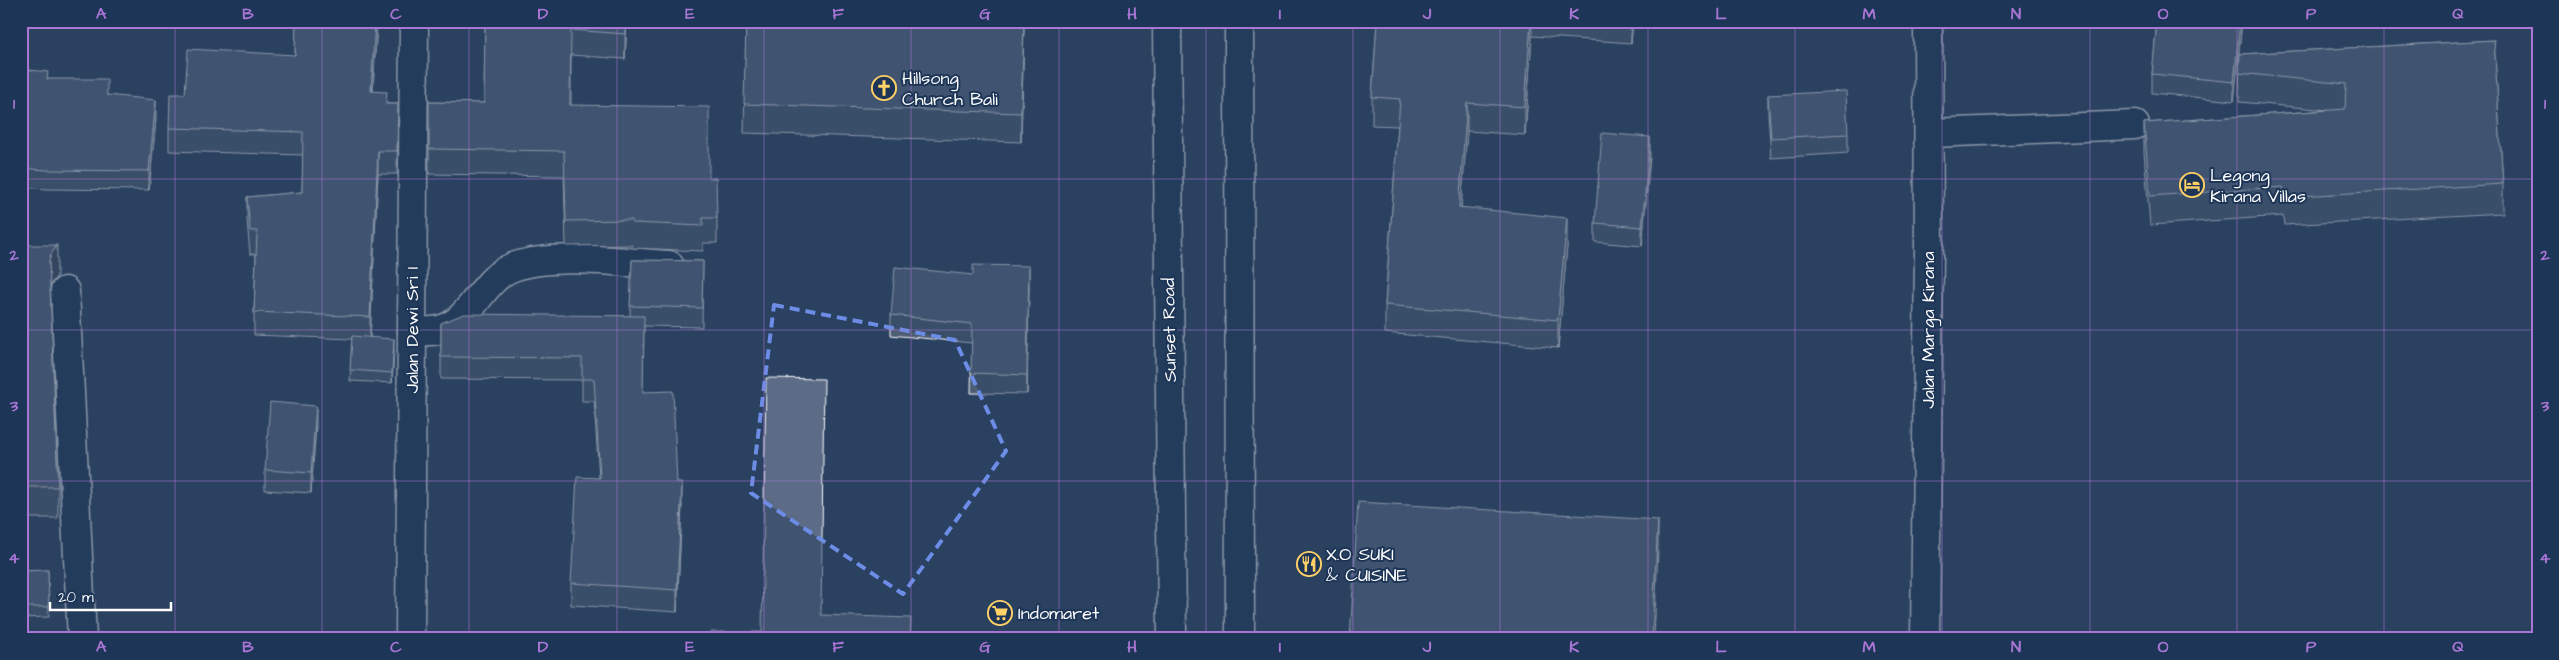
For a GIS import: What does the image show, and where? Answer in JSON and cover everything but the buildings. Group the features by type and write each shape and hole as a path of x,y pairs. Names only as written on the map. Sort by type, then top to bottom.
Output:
{"main road":[{"name":"Jalan Dewi Sri I","path":"410,639 414,21"},
{"name":"Sunset Road","path":"1167,21 1172,639"},
{"path":"1239,21 1240,639"},
{"name":"Jalan Marga Kirana","path":"1925,639 1929,133 1928,21"},
{"path":"1929,133 2135,125"},
{"path":"412,331 439,330 450,326 460,318 481,291 493,280 512,267 536,261 572,260 689,266"},
{"path":"65,292 82,639"}],"highlighted area":[{"path":"774,305 955,340 1006,451 903,594 751,493"}],"place":[{"name":"Hillsong Church Bali","path":"884,88"},
{"name":"Legong Kirana Villas","path":"2192,185"},
{"name":"X.O SUKI & CUISINE","path":"1309,564"},
{"name":"Indomaret","path":"1000,613"}]}
